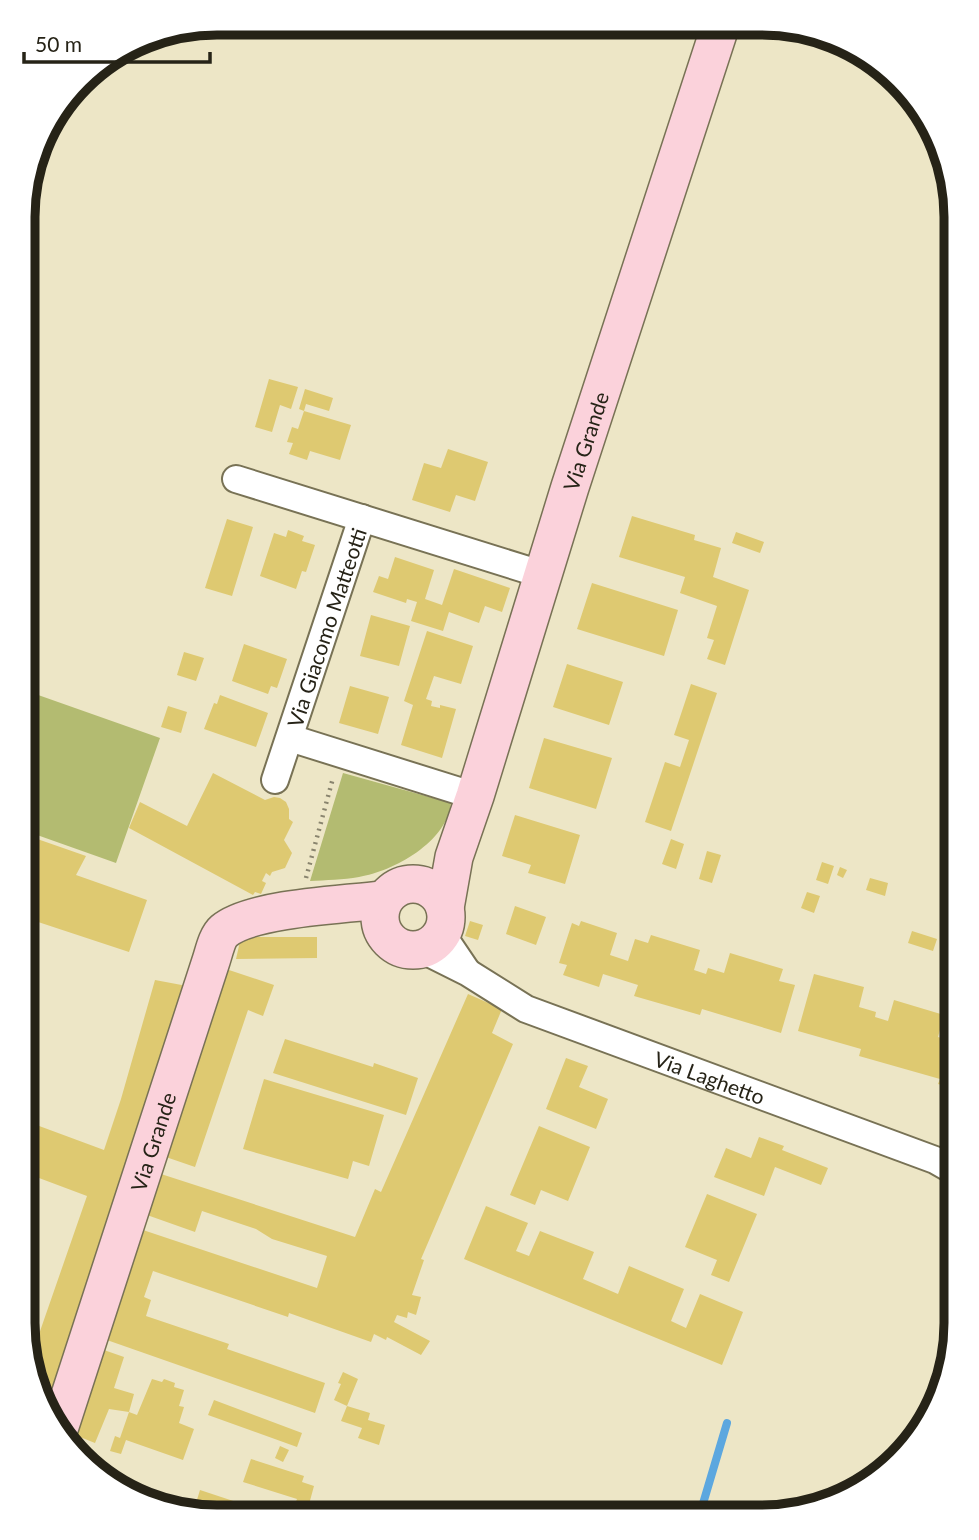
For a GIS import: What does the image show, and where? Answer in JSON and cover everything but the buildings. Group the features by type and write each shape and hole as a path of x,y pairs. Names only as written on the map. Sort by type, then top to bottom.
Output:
{"street":[{"name":"Via Grande","path":"436,930 454,857 570,487 717,35"},
{"name":"Via Giacomo Matteotti","path":"236,479 544,575"},
{"name":"Via Giacomo Matteotti","path":"275,780 362,518"},
{"name":"Via Giacomo Matteotti","path":"290,738 475,796"},
{"path":"436,930 401,947 392,942 390,903 454,857"},
{"name":"Via Grande","path":"62,1419 222,933 240,921 298,909 390,903 425,886 433,891 436,930"},
{"name":"Via Laghetto","path":"436,930 467,972 526,1009 944,1165"}],"path":[{"path":"298,909 340,753"}],"green space":[{"path":"35,694 160,738 116,863 35,834"},
{"path":"343,773 451,803 447,817 429,842 388,868 353,878 310,881"}],"waterway":[{"path":"703,1505 727,1423"}]}
